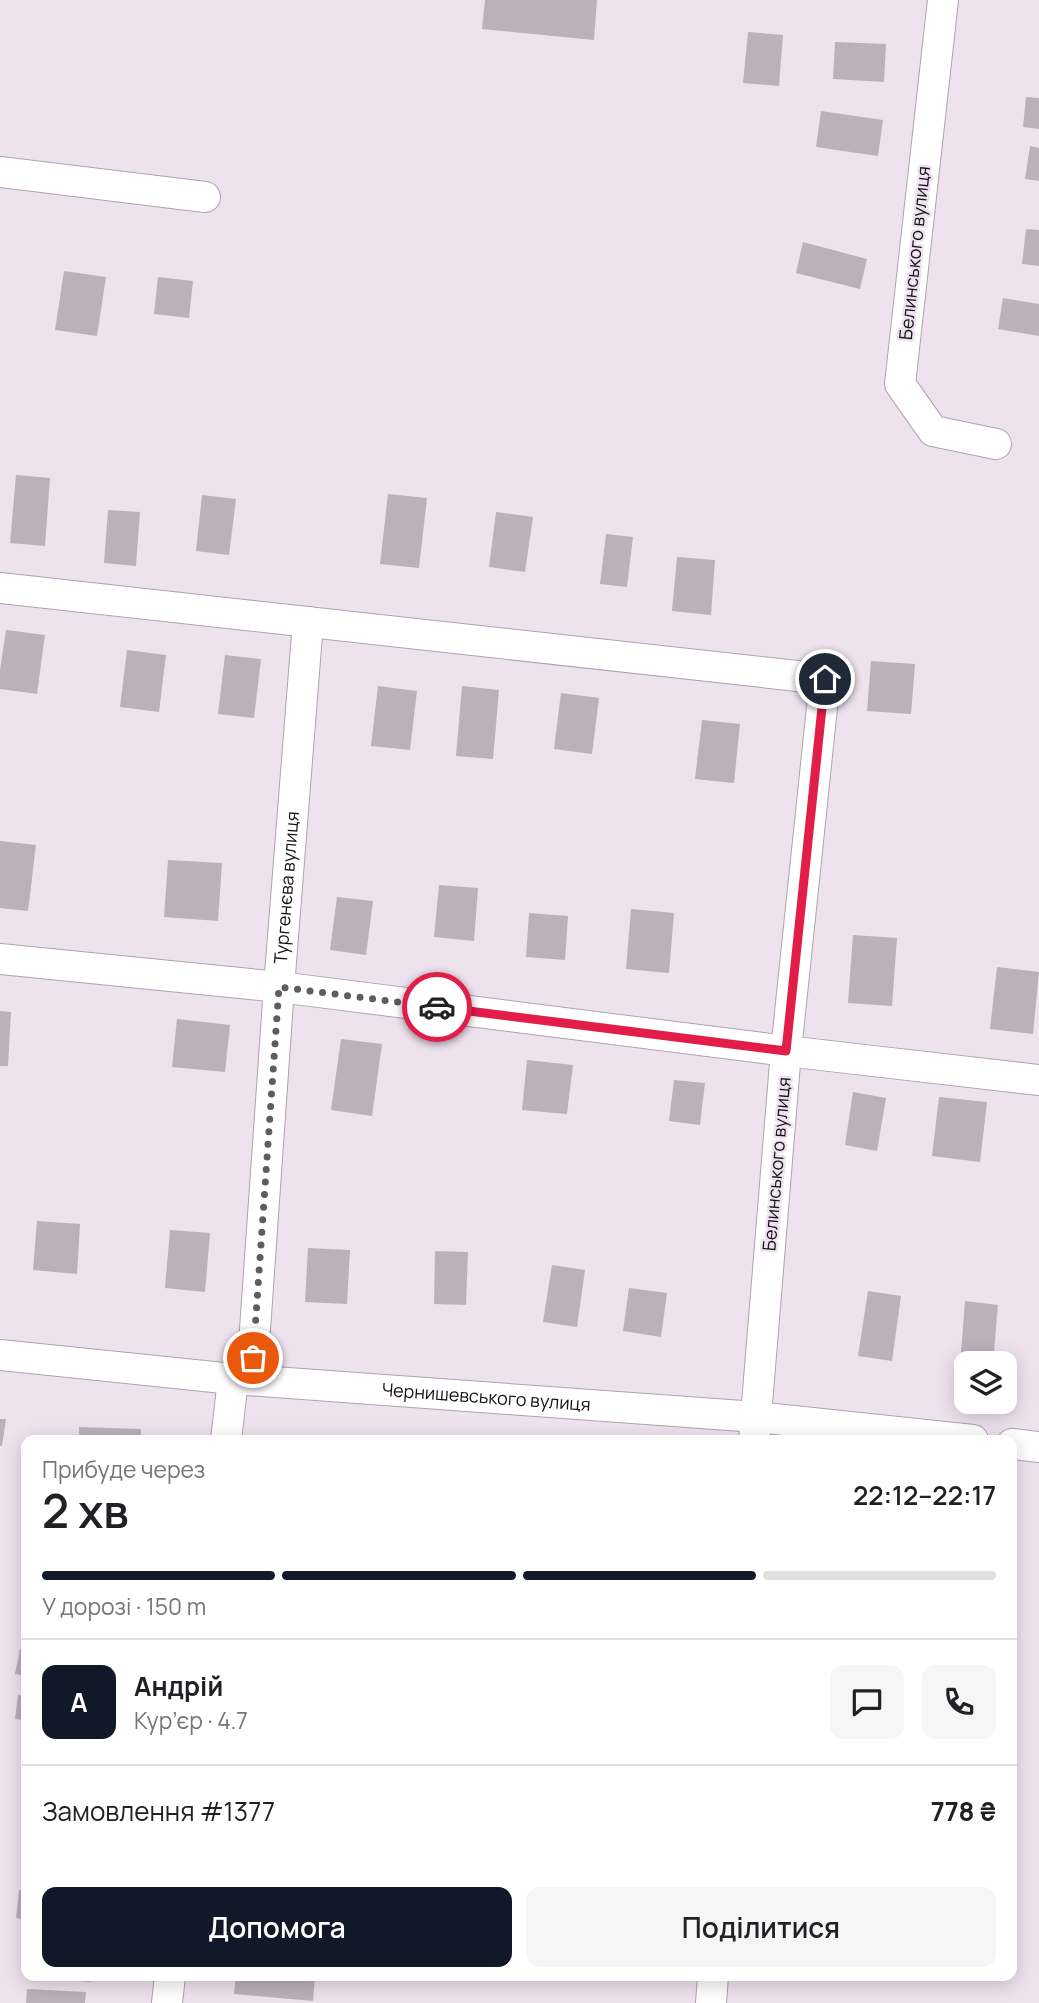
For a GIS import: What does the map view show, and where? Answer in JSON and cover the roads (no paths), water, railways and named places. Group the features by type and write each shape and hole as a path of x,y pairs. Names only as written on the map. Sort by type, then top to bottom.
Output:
{"street":[{"name":"Белинського вулиця","path":"943,0 900,384 933,431 996,444"},
{"path":"0,172 205,197"},
{"path":"0,588 308,622"},
{"name":"Белинського вулиця","path":"308,622 825,679 786,1051 755,1429"},
{"name":"Тургенєва вулиця","path":"233,1378 253,1358 308,622"},
{"path":"0,959 279,987 1039,1080"},
{"name":"Чернишевського вулиця","path":"0,1354 755,1429 874,1435"},
{"path":"227,1435 233,1378"},
{"path":"1017,1445 1039,1447"},
{"path":"167,2003 169,1981"},
{"path":"711,2003 713,1981"}]}
